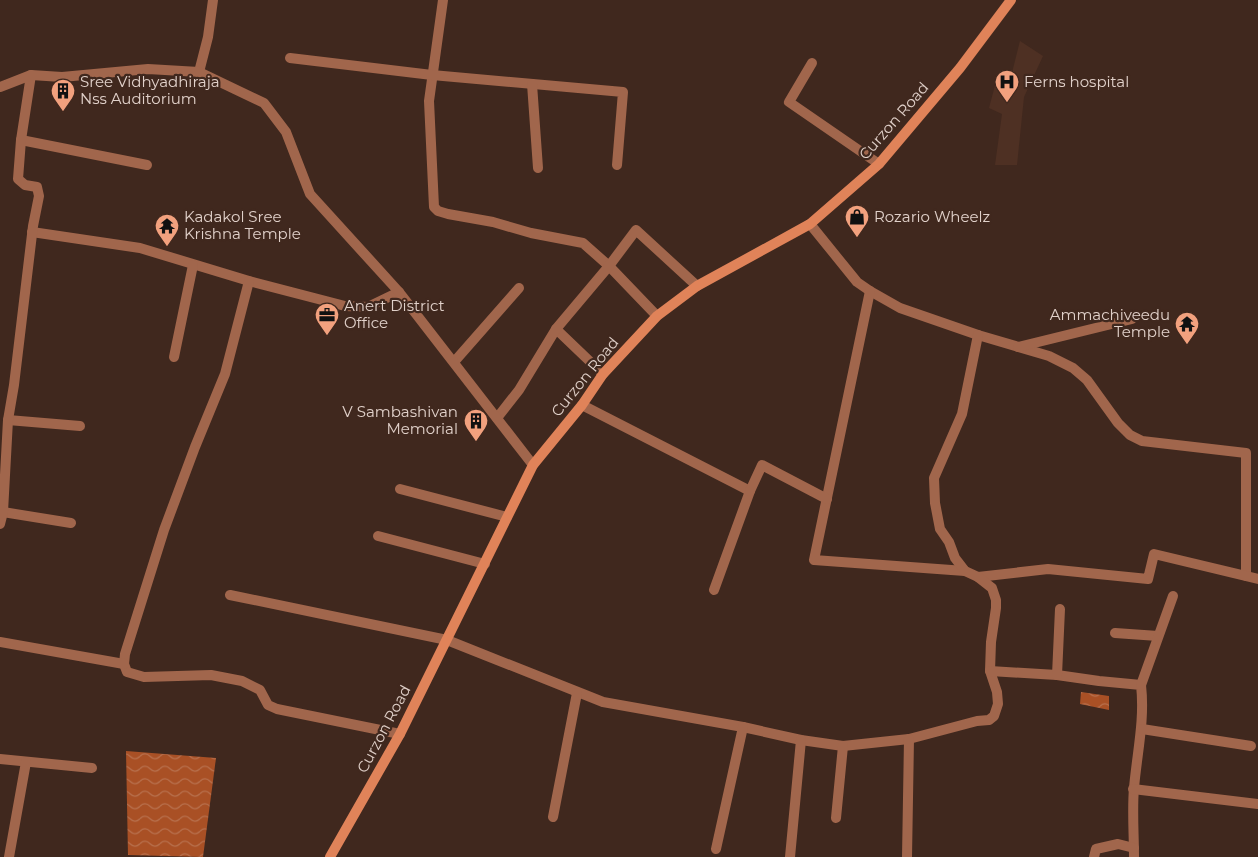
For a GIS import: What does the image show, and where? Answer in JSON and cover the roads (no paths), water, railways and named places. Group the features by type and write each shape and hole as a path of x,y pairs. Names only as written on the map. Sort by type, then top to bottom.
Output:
{"main road":[{"name":"Curzon Road","path":"330,857 400,734 486,564 533,465 582,405 603,374 657,316 697,286 810,224 879,164 960,68 1011,0"}],"street":[{"path":"198,72 208,37 213,0"},
{"path":"443,0 429,101 434,207 438,211 448,214 583,243 657,316"},
{"path":"290,58 432,75 623,92 617,165"},
{"path":"812,63 789,102 879,164"},
{"path":"0,87 30,75 62,77 148,69 198,72 264,103 286,132 310,194 399,292 533,465"},
{"path":"0,524 8,420 14,385 32,232 39,196 37,187 25,185 18,179 30,75"},
{"path":"532,84 538,168"},
{"path":"21,140 147,165"},
{"path":"810,224 857,282 900,308 978,335 1049,356 1073,368 1087,380 1118,423 1130,435 1142,441 1246,453 1246,576"},
{"path":"497,418 520,390 556,328 636,230 697,286"},
{"path":"32,232 140,248 193,265 344,306 368,307 399,292"},
{"path":"174,357 193,265"},
{"path":"250,281 226,374 195,447 164,530 125,654 124,664 127,672 144,677 212,675 242,681 260,690 268,705 277,709 400,734"},
{"path":"454,362 520,288"},
{"path":"230,595 448,640 603,702 743,727 801,740 843,746 909,739 989,720 994,716 998,704 997,692 990,671 991,642 996,608 996,600 992,588 978,577 965,571 814,560 870,291"},
{"path":"1017,347 1132,319"},
{"path":"556,328 603,374"},
{"path":"965,571 955,558 949,542 940,529 935,503 934,478 962,414 978,335"},
{"path":"582,405 750,491"},
{"path":"8,420 80,426"},
{"path":"714,590 750,491 762,465 827,499"},
{"path":"400,489 507,517"},
{"path":"2,512 70,523"},
{"path":"378,536 486,564"},
{"path":"978,577 1048,569 1148,579 1154,554 1258,579"},
{"path":"1094,857 1096,849 1118,844 1134,852 1134,789 1142,729 1143,701 1141,685 1173,596"},
{"path":"1057,675 1060,609"},
{"path":"1115,633 1158,636"},
{"path":"0,642 124,664"},
{"path":"990,671 1057,675 1141,685"},
{"path":"553,817 577,692"},
{"path":"716,849 743,727"},
{"path":"1142,729 1251,746"},
{"path":"907,857 909,739"},
{"path":"790,857 801,740"},
{"path":"836,818 843,746"},
{"path":"0,758 92,768"},
{"path":"9,857 26,762"},
{"path":"1134,789 1258,804"}],"water":[{"path":"1081,692 1109,696 1109,710 1080,704"},
{"path":"126,751 216,758 203,857 128,855"}],"place":[{"name":"Ferns hospital","path":"1007,103"},
{"name":"Sree Vidhyadhiraja Nss Auditorium","path":"63,112"},
{"name":"Rozario Wheelz","path":"857,238"},
{"name":"Kadakol Sree Krishna Temple","path":"167,247"},
{"name":"Anert District Office","path":"327,336"},
{"name":"Ammachiveedu Temple","path":"1187,345"},
{"name":"V Sambashivan Memorial","path":"476,442"}]}
